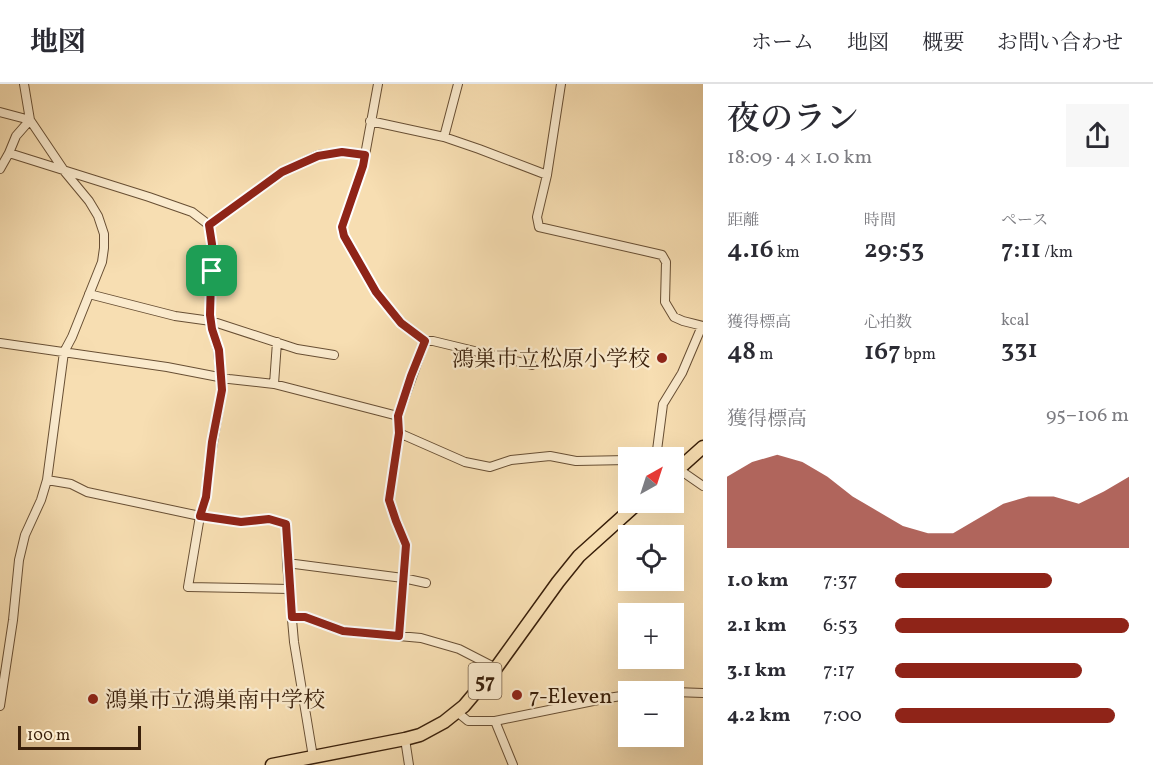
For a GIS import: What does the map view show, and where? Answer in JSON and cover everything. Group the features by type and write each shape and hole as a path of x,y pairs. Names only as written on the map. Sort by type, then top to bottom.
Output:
{"main road":[{"path":"684,464 700,455"},
{"name":"57","path":"272,765 405,739 420,735 444,722 464,706 496,668 579,556 627,513"}],"street":[{"path":"0,706 11,637 19,560 25,535 42,500 47,480 64,352 102,262 104,248 104,234 98,216 30,120 24,84"},
{"path":"378,84 363,166 342,227 344,236 376,292 401,323 425,341 434,341 532,365"},
{"path":"444,137 458,84"},
{"path":"561,84 547,176 537,217 539,227 662,255 666,262 665,302 674,317 703,326 682,374 663,404 657,447"},
{"path":"0,112 30,120"},
{"path":"0,169 15,136 30,120"},
{"path":"370,121 444,137 547,176"},
{"path":"209,225 282,172 318,156 342,152 365,155"},
{"path":"9,153 192,212 209,225 212,244 211,321 219,350 222,390 212,442 206,497 200,516 188,587 289,589"},
{"path":"89,294 175,316 211,321 297,348 334,355"},
{"path":"399,636 406,545 389,500 399,433 398,416 425,341"},
{"path":"274,384 277,342"},
{"path":"0,343 274,384 398,416"},
{"path":"399,433 465,462 490,467 511,460 550,456 576,461 618,460"},
{"path":"684,474 703,486"},
{"path":"47,480 71,484 87,492 200,516 241,522 269,519 286,524 294,642 314,757"},
{"path":"287,563 426,583"},
{"path":"292,617 305,617 343,631 421,638 459,649 496,668"},
{"path":"0,634 11,637"},
{"path":"684,692 703,693"},
{"path":"457,712 468,721 495,721 618,696"},
{"path":"495,721 513,765"},
{"path":"405,739 409,765"}],"place":[{"name":"鴻巣市立松原小学校","path":"662,358"},
{"name":"7-Eleven","path":"517,695"},
{"name":"鴻巣市立鴻巣南中学校","path":"93,699"}],"route":[{"path":"342,152 365,155 342,227 344,236 376,292 401,323 425,341 398,416 399,433 389,500 406,545 399,636 343,631 305,617 292,617 286,524 269,519 241,522 200,516 206,497 212,442 222,390 219,350 210,315 212,271 209,225 282,172 318,156 342,152"}]}
